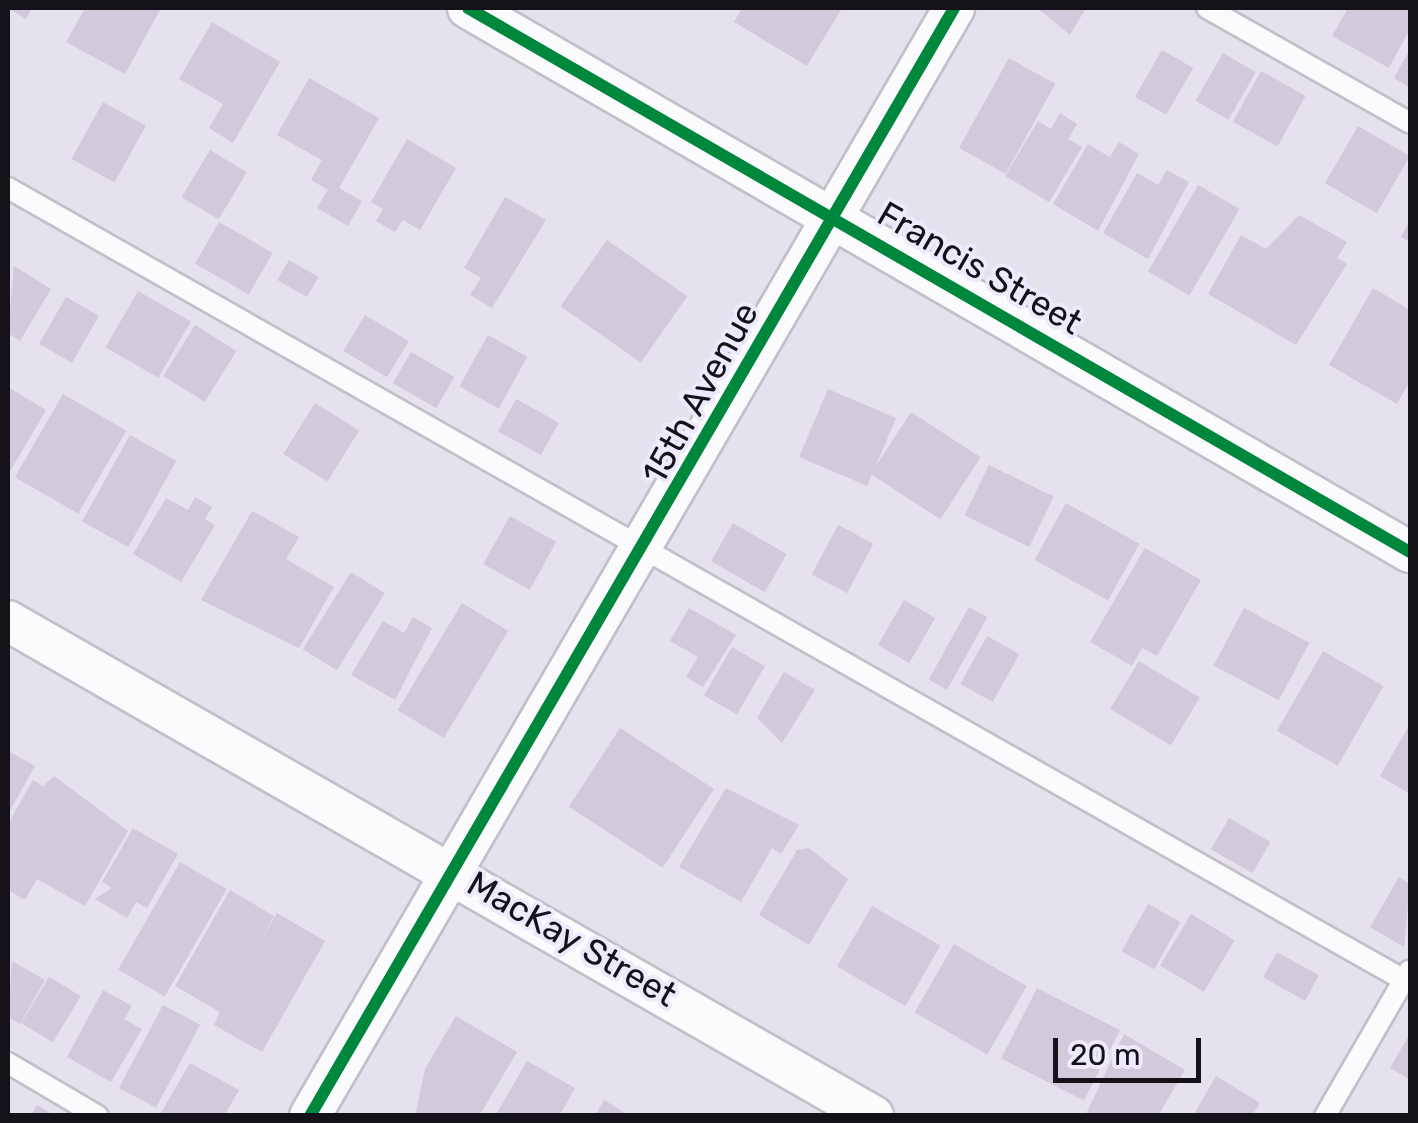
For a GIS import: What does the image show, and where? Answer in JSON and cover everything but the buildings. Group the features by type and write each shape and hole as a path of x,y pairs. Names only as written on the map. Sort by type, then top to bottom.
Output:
{"street":[{"name":"Francis Street","path":"468,8 1410,552"},
{"name":"15th Avenue","path":"310,1116 648,547 954,8"},
{"name":"MacKay Street","path":"8,621 458,872 873,1116"}],"lane":[{"path":"1208,8 1410,123"},
{"path":"8,188 1407,975 1325,1116"},
{"path":"8,1064 98,1116"}],"cycle path":[{"path":"468,8 1410,552"},
{"path":"310,1116 954,8"}]}
